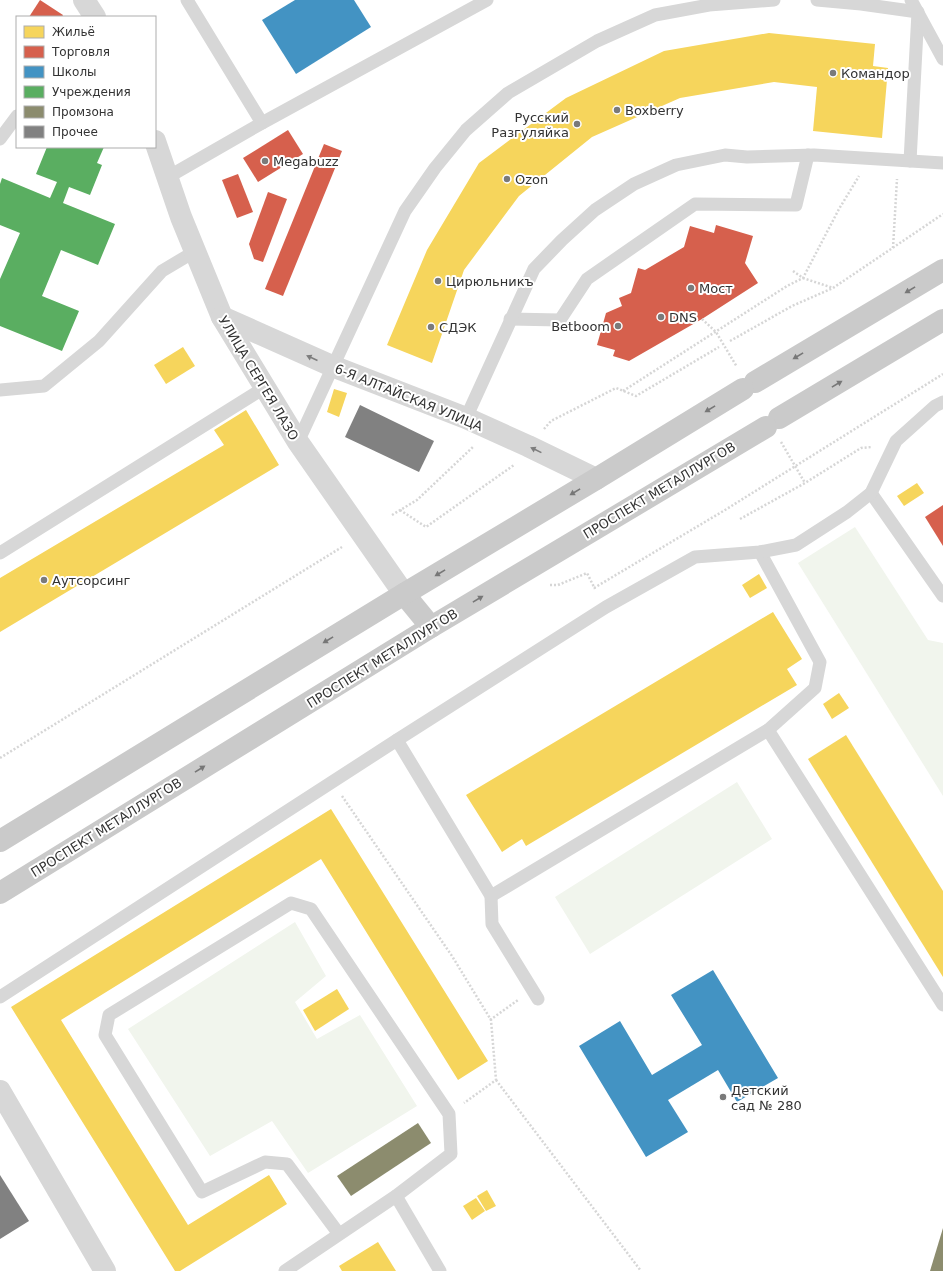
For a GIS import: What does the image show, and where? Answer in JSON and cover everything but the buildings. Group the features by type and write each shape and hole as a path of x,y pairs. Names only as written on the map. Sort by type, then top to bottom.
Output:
{"main road":[{"path":"0,841 749,385 943,270"},
{"name":"ПРОСПЕКТ МЕТАЛЛУРГОВ","path":"0,893 431,627 943,320"},
{"path":"404,594 431,627"}],"street":[{"path":"84,0 93,16"},
{"name":"УЛИЦА СЕРГЕЯ ЛАЗО","path":"156,144 194,252 222,317 298,442 404,594"},
{"name":"6-Я АЛТАЙСКАЯ УЛИЦА","path":"222,317 332,366 466,418 596,479"},
{"path":"0,1091 105,1271"}],"lane":[{"path":"188,0 262,124"},
{"path":"168,177 487,0"},
{"path":"298,442 405,211 435,168 466,130 508,93 597,40 655,15 709,5 774,0"},
{"path":"817,0 861,4 918,12"},
{"path":"911,0 943,59"},
{"path":"904,161 918,12"},
{"path":"0,139 16,117"},
{"path":"466,418 534,269 562,240 595,210 634,184 676,165 725,155 747,157 808,155 943,163"},
{"path":"510,319 560,320 587,279 696,204 796,205 808,155"},
{"path":"0,390 44,386 99,342 162,271 194,252"},
{"path":"0,553 264,388"},
{"path":"0,997 606,606 695,557 760,552 796,545 848,512 870,493 896,441 935,406 943,402"},
{"path":"870,493 943,596"},
{"path":"491,896 768,730 815,688 820,662 760,552"},
{"path":"768,730 943,1005"},
{"path":"397,740 491,896 492,924 535,994"},
{"path":"290,1270 338,1234 396,1196 451,1154 449,1114 311,909 291,903 109,1016 105,1035 202,1192 265,1162 287,1164 338,1234"},
{"path":"396,1196 440,1271"}],"path":[{"path":"622,391 787,286 803,278 839,209 870,158"},
{"path":"893,248 904,161"},
{"path":"730,341 792,306 833,288 943,214"},
{"path":"793,272 803,278 833,288"},
{"path":"594,588 725,510 943,374"},
{"path":"392,515 417,500 492,430"},
{"path":"740,519 801,486 861,448"},
{"path":"0,758 342,547"},
{"path":"550,585 558,586 587,573"},
{"path":"332,782 452,956 490,1020 496,1080 641,1271"},
{"path":"490,1020 535,994"},
{"path":"449,1114 496,1080"}],"shaded area":[{"path":"855,527 928,640 943,643 943,796 798,563"},
{"path":"737,782 772,839 590,954 555,897"},
{"path":"295,922 326,976 295,1002 317,1039 360,1015 417,1106 308,1173 272,1121 210,1156 128,1029"}],"place":[{"name":"Командор","path":"833,73"},
{"name":"Boxberry","path":"617,110"},
{"name":"Русский Разгуляйка","path":"577,124"},
{"name":"Megabuzz","path":"265,161"},
{"name":"Ozon","path":"507,179"},
{"name":"Цирюльникъ","path":"438,281"},
{"name":"Мост","path":"691,288"},
{"name":"DNS","path":"661,317"},
{"name":"Betboom","path":"618,326"},
{"name":"СДЭК","path":"431,327"},
{"name":"Аутсорсинг","path":"44,580"},
{"name":"Детский сад № 280","path":"723,1097"}]}
